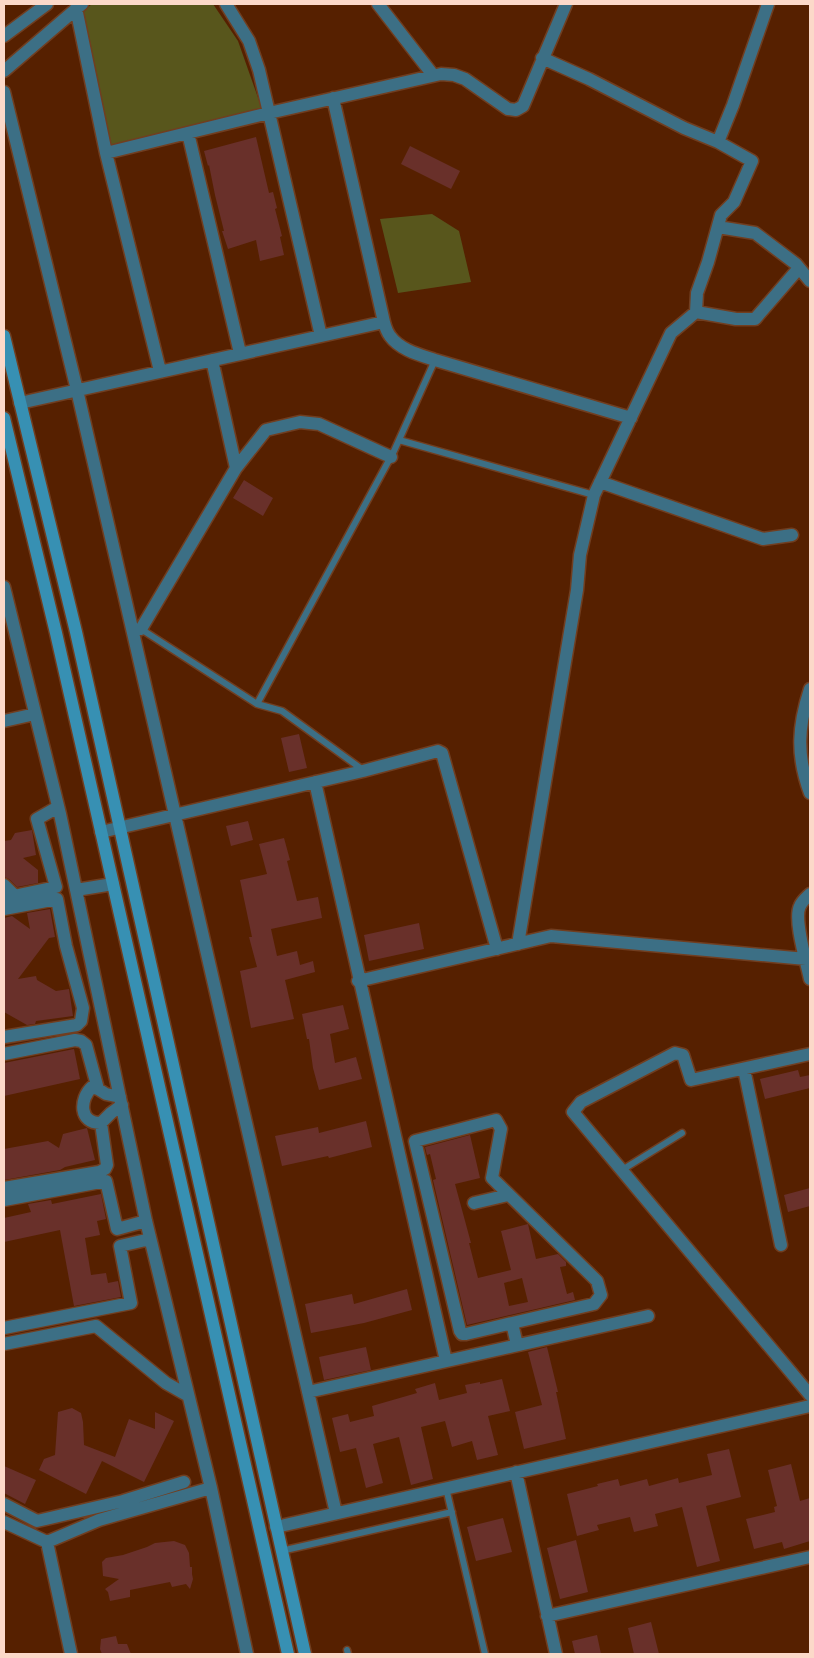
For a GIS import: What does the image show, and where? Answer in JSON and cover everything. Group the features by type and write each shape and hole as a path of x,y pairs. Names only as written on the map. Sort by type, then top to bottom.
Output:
{"street":[{"path":"4,36 47,4"},
{"path":"378,4 433,75"},
{"path":"106,153 433,75 454,75 465,79 508,108 516,110 523,106 566,4"},
{"path":"718,142 768,4"},
{"path":"229,5 249,41 258,70 321,336"},
{"path":"4,71 79,6"},
{"path":"79,6 106,153 160,371"},
{"path":"518,944 577,590 580,555 594,495 671,333 696,312 697,293 721,215 734,202 752,161 718,142 684,128 589,79 542,58"},
{"path":"4,92 136,626 175,815 336,1513"},
{"path":"333,98 384,322 390,336 410,352 631,418"},
{"path":"188,133 240,353"},
{"path":"718,227 755,233 796,264 810,281"},
{"path":"696,312 736,319 755,319 800,268"},
{"path":"20,403 384,322"},
{"path":"4,336 76,632 305,1654"},
{"path":"212,360 236,468"},
{"path":"136,626 236,468 266,430 300,422 319,424 390,457"},
{"path":"5,425 56,633 288,1654"},
{"path":"600,482 763,539 792,535"},
{"path":"4,587 58,807 146,1221 211,1488 247,1654"},
{"path":"810,689 803,711 800,756 810,793"},
{"path":"4,721 35,714"},
{"path":"101,832 363,771 436,751 442,753 497,949"},
{"path":"314,782 446,1361"},
{"path":"4,885 9,897 56,887 36,819 58,807"},
{"path":"76,890 113,884"},
{"path":"810,894 800,906 798,917 810,979"},
{"path":"4,909 58,899 66,946 82,1008 81,1020 76,1025 4,1037"},
{"path":"358,981 551,936 806,959"},
{"path":"66,946 87,940"},
{"path":"74,975 93,970"},
{"path":"4,1054 75,1040 81,1041 86,1045 98,1088"},
{"path":"810,1054 691,1080 683,1055 675,1053 581,1102 573,1112 810,1395"},
{"path":"744,1068 781,1246"},
{"path":"92,1087 98,1088 121,1101 100,1123 94,1123 86,1118 82,1111 82,1102 86,1092 92,1087"},
{"path":"396,1146 415,1141 496,1120 501,1129 492,1178 597,1282 601,1295 594,1304 462,1334 415,1141"},
{"path":"4,1188 99,1172 105,1169 107,1164 100,1123"},
{"path":"4,1200 106,1181 131,1303 4,1328"},
{"path":"474,1204 508,1195"},
{"path":"116,1229 146,1221"},
{"path":"120,1246 150,1238"},
{"path":"308,1392 648,1316"},
{"path":"531,1319 536,1341"},
{"path":"512,1323 517,1345"},
{"path":"4,1344 96,1326 166,1383 187,1395"},
{"path":"276,1527 810,1406"},
{"path":"516,1472 556,1654"},
{"path":"4,1504 37,1521 122,1501 184,1482"},
{"path":"4,1522 47,1542 99,1520 211,1488"},
{"path":"47,1542 71,1654"},
{"path":"547,1616 810,1557"}],"lane":[{"path":"257,704 399,440 435,360"},
{"path":"399,440 594,495"},
{"path":"136,626 257,704 282,711 363,771"},
{"path":"622,1170 682,1133"},
{"path":"446,1488 485,1654"},
{"path":"281,1552 452,1512"}],"shaded area":[{"path":"92,4 213,4 238,41 262,109 111,146 82,12"},
{"path":"432,214 459,231 471,282 398,293 380,219"}],"building":[{"path":"256,137 269,193 273,192 277,208 275,209 282,236 280,237 284,255 260,261 256,240 228,249 222,231 224,231 204,151"},
{"path":"410,146 460,171 451,189 401,164"},
{"path":"244,480 273,498 263,516 233,498"},
{"path":"299,734 307,768 289,772 281,738"},
{"path":"248,821 253,840 231,846 226,826"},
{"path":"32,830 36,855 23,858 38,870 38,883 17,887 4,877 4,841 11,840 15,833"},
{"path":"284,838 290,860 287,861 297,901 318,897 322,918 271,929 277,956 297,951 300,965 313,961 315,972 285,980 294,1019 251,1028 240,971 257,967 249,937 252,937 240,880 267,874 259,844"},
{"path":"50,909 55,937 49,938 18,979 36,976 37,980 56,991 69,989 73,1016 36,1021 35,1024 27,1025 4,1012 4,918 12,916 30,929 27,913"},
{"path":"419,923 424,949 369,961 364,935"},
{"path":"343,1005 349,1029 330,1034 335,1063 356,1057 362,1079 319,1090 302,1014"},
{"path":"74,1049 80,1079 4,1096 4,1063"},
{"path":"798,1070 800,1077 810,1075 810,1088 765,1099 760,1079"},
{"path":"366,1121 372,1147 329,1158 328,1156 282,1166 275,1136 318,1127 319,1133"},
{"path":"87,1128 95,1160 65,1167 60,1170 4,1180 4,1149 48,1141 59,1148 63,1134"},
{"path":"470,1135 480,1178 455,1184 471,1243 469,1243 478,1278 511,1270 501,1231 528,1224 536,1259 558,1254 566,1262 566,1266 560,1267 567,1294 573,1292 575,1300 467,1325 433,1180 436,1179 430,1154 427,1155 425,1147","holes":["522,1278 528,1302 509,1306 504,1283"]},
{"path":"810,1188 810,1206 788,1212 784,1195"},
{"path":"101,1194 106,1219 97,1221 100,1235 85,1238 91,1275 106,1273 108,1283 118,1281 121,1297 74,1306 60,1230 4,1242 4,1218 31,1212 28,1204 51,1200 52,1204"},
{"path":"407,1289 412,1310 364,1323 311,1333 305,1304 352,1294 354,1304"},
{"path":"366,1347 371,1370 324,1380 319,1357"},
{"path":"547,1347 558,1392 556,1392 566,1439 524,1449 515,1412 542,1405 528,1352"},
{"path":"502,1379 510,1411 488,1416 498,1455 477,1460 472,1441 452,1447 445,1421 421,1427 433,1479 411,1485 399,1437 373,1444 383,1483 366,1488 356,1448 340,1452 332,1418 348,1414 350,1422 374,1416 372,1406 417,1393 415,1389 435,1383 439,1400 467,1393 465,1385"},
{"path":"72,1408 81,1413 84,1445 115,1457 129,1419 155,1429 155,1412 174,1421 144,1482 102,1461 86,1494 39,1470 44,1459 55,1455 58,1412"},
{"path":"729,1449 741,1497 706,1506 720,1561 697,1567 682,1507 655,1514 658,1526 634,1532 630,1517 597,1525 599,1530 577,1536 567,1494 618,1479 620,1486 647,1479 649,1486 678,1478 679,1483 712,1475 707,1454"},
{"path":"791,1464 800,1501 810,1498 810,1541 784,1549 782,1542 754,1549 746,1519 775,1512 774,1507 777,1506 768,1470"},
{"path":"4,1466 36,1480 25,1504 4,1493"},
{"path":"503,1518 512,1552 476,1561 467,1527"},
{"path":"576,1540 588,1592 560,1599 547,1548"},
{"path":"174,1541 185,1545 189,1553 193,1579 190,1589 186,1584 172,1587 170,1582 130,1590 130,1597 110,1601 108,1592 105,1589 119,1579 103,1576 102,1562 106,1558 123,1555 155,1543"},
{"path":"651,1622 659,1654 634,1654 628,1628"},
{"path":"597,1635 601,1654 575,1654 572,1641"},
{"path":"116,1636 118,1644 127,1644 131,1654 102,1654 100,1649 101,1639"}]}
